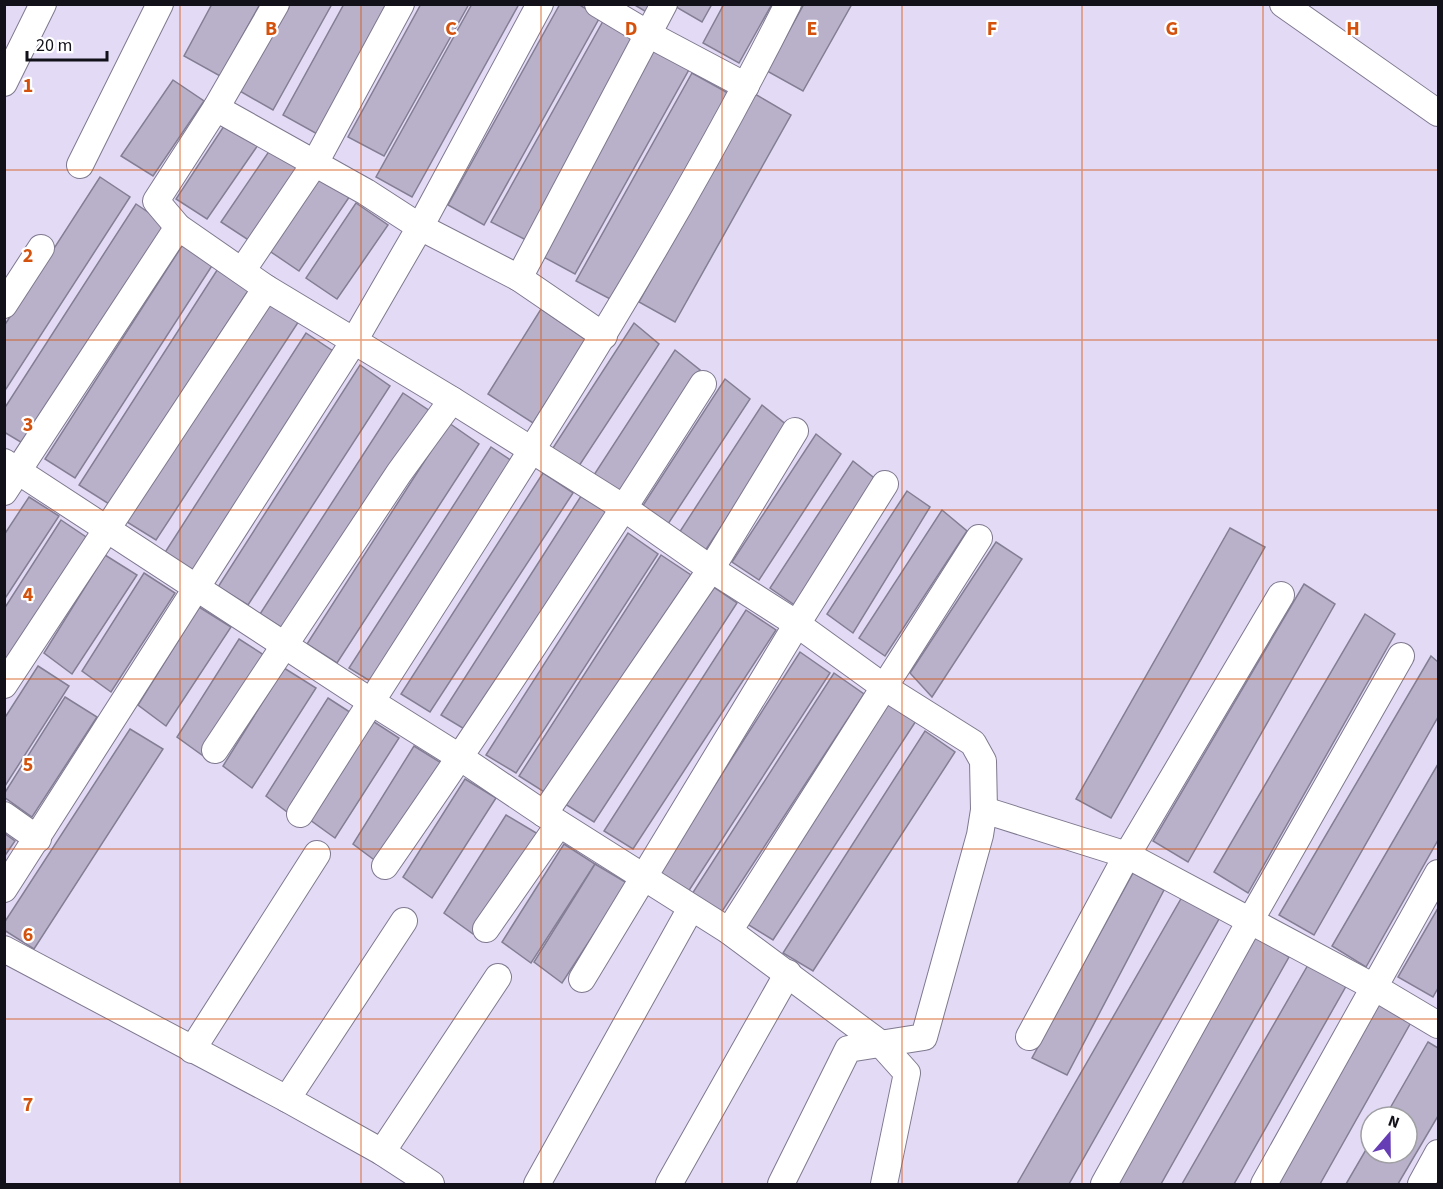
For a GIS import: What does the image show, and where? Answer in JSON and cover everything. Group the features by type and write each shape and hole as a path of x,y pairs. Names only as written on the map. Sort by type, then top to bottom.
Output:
{"street":[{"path":"4,83 43,4"},
{"path":"80,165 160,4"},
{"path":"276,4 216,108 156,201 178,227 266,288 452,400 624,508 711,569 797,624 884,687 973,743 983,760 984,810 980,835 924,1037 848,1049 781,1185"},
{"path":"242,271 315,163 401,4"},
{"path":"4,889 354,341 420,227 540,4"},
{"path":"598,4 648,34 746,86"},
{"path":"519,278 664,4"},
{"path":"300,814 533,451 604,336 746,86 788,4"},
{"path":"1283,4 1438,113"},
{"path":"216,108 366,192 420,227 519,278 604,336"},
{"path":"4,492 11,466 178,227"},
{"path":"4,305 41,248"},
{"path":"4,685 266,288"},
{"path":"386,866 461,758 703,384"},
{"path":"215,750 399,473 452,400"},
{"path":"486,929 552,819 711,569 795,431"},
{"path":"11,466 370,702 729,931 881,1044 907,1073 884,1185"},
{"path":"582,978 797,624 885,484"},
{"path":"729,931 979,538"},
{"path":"1029,1037 1127,855 1281,596"},
{"path":"1104,1185 1250,921 1401,656"},
{"path":"984,810 1127,855 1374,987 1438,1025"},
{"path":"4,815 38,839"},
{"path":"192,1050 317,854"},
{"path":"1264,1185 1438,873"},
{"path":"537,1185 691,908"},
{"path":"286,1099 404,921"},
{"path":"4,949 382,1152 431,1185"},
{"path":"669,1185 788,973"},
{"path":"382,1152 498,977"},
{"path":"1421,1185 1438,1153"}],"building":[{"path":"212,4 260,4 220,76 184,56"},
{"path":"286,4 332,4 273,110 238,90"},
{"path":"344,4 392,4 319,135 283,115"},
{"path":"421,4 469,4 384,156 348,137"},
{"path":"472,4 519,4 412,197 376,177"},
{"path":"560,4 578,4 600,17 484,225 448,205"},
{"path":"633,4 653,4 648,13"},
{"path":"671,4 712,4 702,22"},
{"path":"724,4 772,4 739,63 703,43"},
{"path":"804,4 852,4 803,91 767,71"},
{"path":"607,14 643,34 528,241 491,222"},
{"path":"654,46 691,66 575,274 538,254"},
{"path":"692,73 728,93 612,300 576,281"},
{"path":"173,80 204,101 153,176 121,156"},
{"path":"755,94 791,115 675,322 639,302"},
{"path":"226,123 258,145 207,219 176,199"},
{"path":"272,147 304,168 253,243 221,222"},
{"path":"319,175 350,196 299,271 268,250"},
{"path":"100,177 130,197 4,392 4,326"},
{"path":"356,203 388,225 337,299 306,278"},
{"path":"136,204 167,225 24,444 4,432 4,409"},
{"path":"187,238 217,258 75,478 45,459"},
{"path":"221,264 252,285 109,504 79,485"},
{"path":"269,300 299,321 156,540 127,522"},
{"path":"541,309 586,340 533,423 488,394"},
{"path":"634,323 659,344 577,469 551,451"},
{"path":"306,333 336,353 194,572 164,554"},
{"path":"675,350 700,370 618,496 592,478"},
{"path":"360,365 390,386 248,605 218,587"},
{"path":"725,379 750,399 668,524 642,507"},
{"path":"403,393 433,413 290,633 260,614"},
{"path":"762,405 788,426 705,551 679,533"},
{"path":"449,423 479,444 337,663 307,644"},
{"path":"816,434 841,454 759,580 732,562"},
{"path":"491,447 521,467 378,686 349,668"},
{"path":"853,461 878,481 796,606 770,588"},
{"path":"543,473 573,493 430,712 401,694"},
{"path":"907,491 930,507 853,633 827,614"},
{"path":"583,493 613,514 471,733 441,715"},
{"path":"29,497 59,516 4,600 4,535"},
{"path":"942,510 967,531 885,656 859,638"},
{"path":"61,520 92,541 4,675 4,609"},
{"path":"1230,528 1265,547 1111,818 1076,799"},
{"path":"628,533 658,554 516,773 486,755"},
{"path":"996,542 1022,559 932,697 910,673"},
{"path":"105,555 137,575 72,674 44,653"},
{"path":"661,555 691,575 549,795 519,776"},
{"path":"144,573 175,593 111,692 82,671"},
{"path":"706,582 737,603 594,822 565,804"},
{"path":"1304,584 1335,604 1188,862 1153,841"},
{"path":"199,607 231,627 166,726 138,705"},
{"path":"746,610 776,630 633,849 604,831"},
{"path":"1365,614 1395,634 1248,893 1214,872"},
{"path":"239,639 270,659 206,758 177,737"},
{"path":"800,652 830,673 688,892 658,874"},
{"path":"1431,656 1438,662 1438,717 1314,935 1279,915"},
{"path":"38,666 69,686 5,786 4,719"},
{"path":"284,668 316,688 252,788 223,766"},
{"path":"834,673 864,694 721,913 692,894"},
{"path":"65,697 97,717 32,817 4,797 4,794"},
{"path":"328,698 359,718 295,818 266,796"},
{"path":"886,701 916,721 773,940 744,922"},
{"path":"368,718 399,738 335,838 306,817"},
{"path":"130,729 163,749 34,949 4,930 4,923"},
{"path":"925,731 955,752 813,971 783,953"},
{"path":"414,746 446,766 381,865 353,844"},
{"path":"1438,764 1438,840 1366,967 1332,946"},
{"path":"465,779 496,798 432,898 403,877"},
{"path":"506,815 538,834 473,934 444,913"},
{"path":"4,833 15,841 4,857"},
{"path":"564,844 595,864 531,963 502,942"},
{"path":"595,864 627,883 562,983 534,962"},
{"path":"1133,873 1164,890 1067,1075 1032,1058"},
{"path":"1182,897 1219,919 1069,1184 1017,1184"},
{"path":"1438,908 1438,988 1433,997 1398,977"},
{"path":"1252,934 1289,957 1161,1184 1109,1184"},
{"path":"1312,958 1349,981 1234,1184 1182,1184"},
{"path":"1378,995 1414,1017 1364,1105 1359,1105 1359,1115 1320,1184 1269,1184"},
{"path":"1428,1042 1438,1048 1438,1116 1419,1148 1419,1105 1392,1105"},
{"path":"1359,1162 1359,1165 1409,1165 1398,1184 1346,1184"}]}
